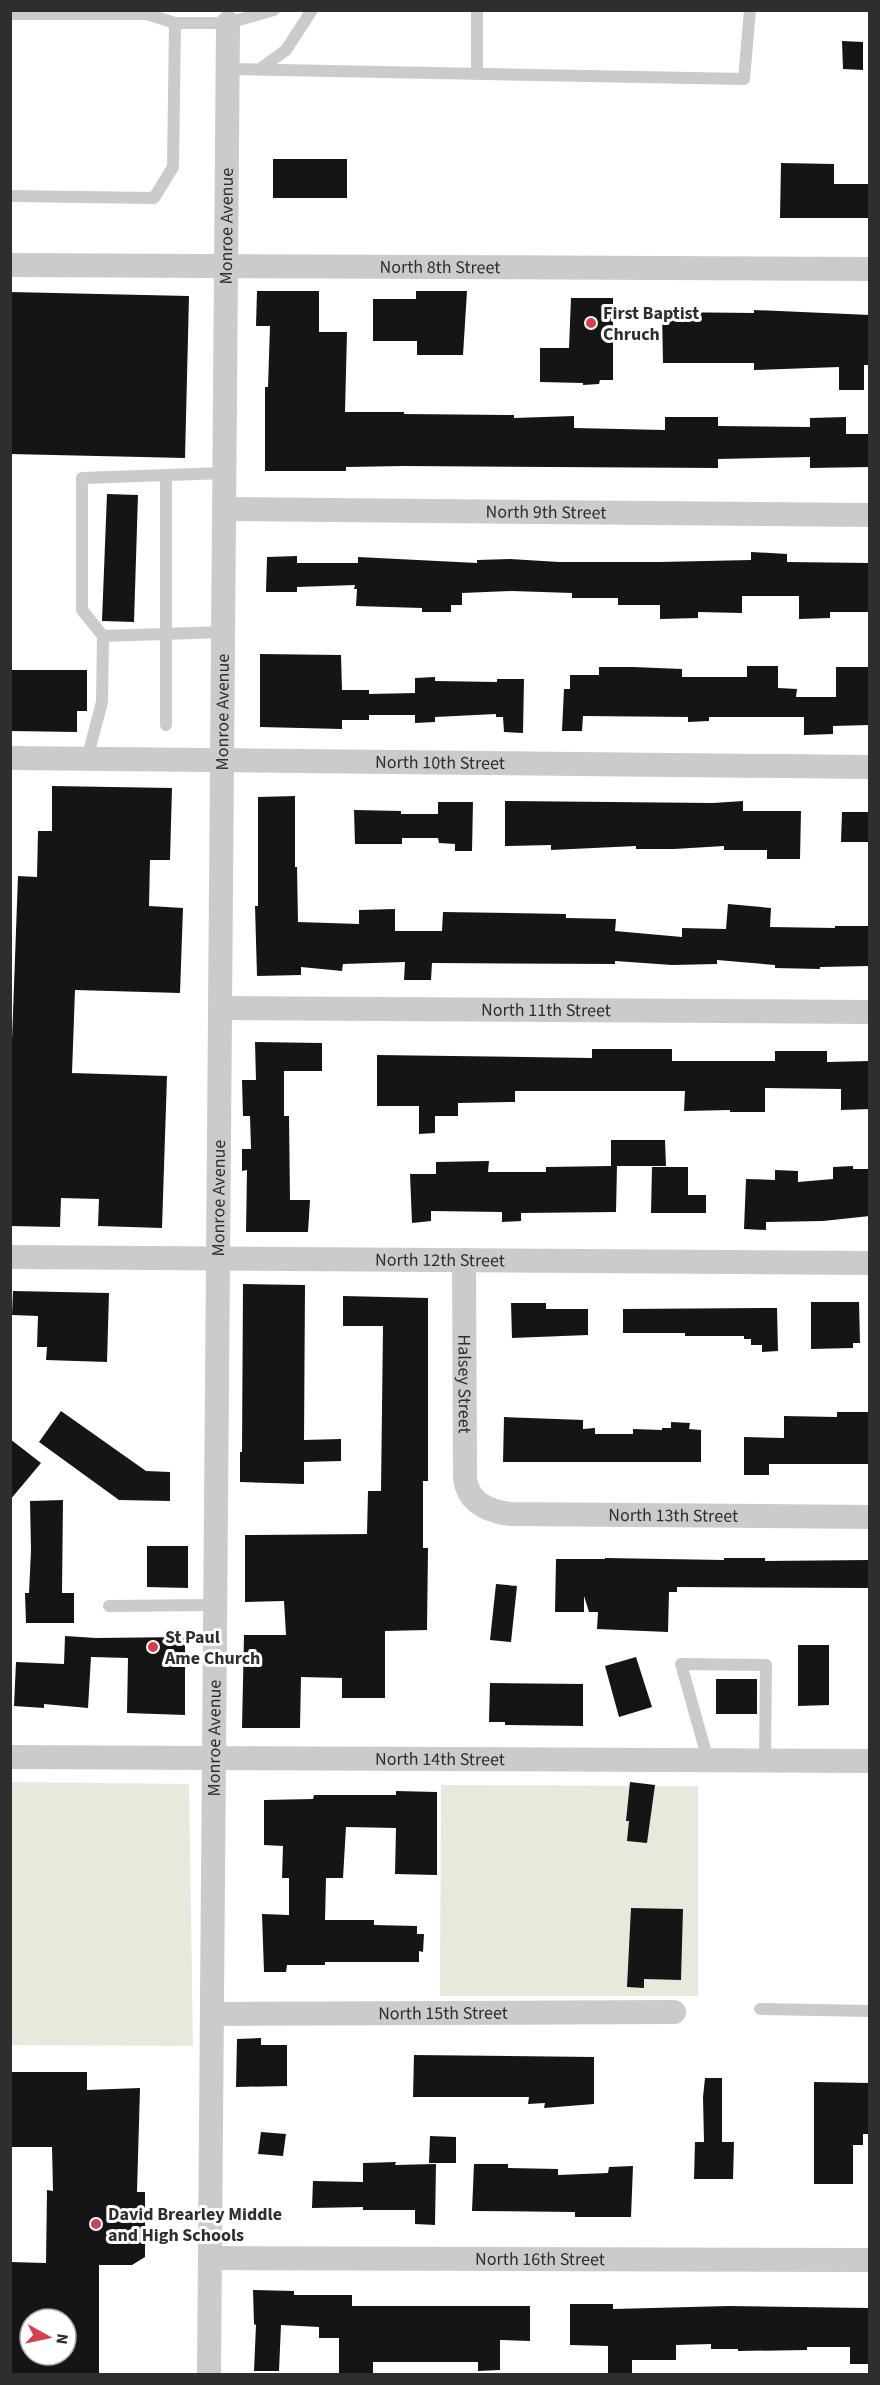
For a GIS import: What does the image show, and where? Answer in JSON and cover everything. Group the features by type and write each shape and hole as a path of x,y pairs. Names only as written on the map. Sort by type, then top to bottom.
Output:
{"street":[{"name":"Monroe Avenue","path":"209,2374 228,23"},
{"name":"North 8th Street","path":"10,265 870,269"},
{"name":"North 9th Street","path":"224,509 870,515"},
{"name":"North 10th Street","path":"10,758 870,767"},
{"name":"North 11th Street","path":"220,1008 870,1012"},
{"name":"North 12th Street","path":"10,1257 870,1263"},
{"name":"Halsey Street","path":"464,1260 465,1478 466,1488 478,1503"},
{"name":"North 13th Street","path":"478,1503 498,1512 510,1514 870,1517"},
{"name":"North 14th Street","path":"10,1757 870,1761"},
{"name":"North 15th Street","path":"212,2014 674,2012"},
{"name":"North 16th Street","path":"210,2258 870,2260"}],"lane":[{"path":"10,14 147,14 175,23 228,23 274,10"},
{"path":"260,69 286,50 312,10"},
{"path":"477,10 477,72"},
{"path":"228,69 477,72 744,79 750,10"},
{"path":"10,196 154,198 173,167 175,23"},
{"path":"87,759 102,702 103,636 82,610 82,478 225,473"},
{"path":"166,475 166,725"},
{"path":"103,636 223,632"},
{"path":"109,1606 215,1605"},
{"path":"708,1760 681,1664 766,1665 765,1760"},
{"path":"760,2009 870,2011"}],"shaded area":[{"path":"11,1782 189,1784 193,2046 11,2045"},
{"path":"441,1785 698,1786 698,1996 440,1996"}],"building":[{"path":"842,41 863,42 863,70 843,69"},
{"path":"273,159 347,159 347,198 273,198"},
{"path":"781,163 834,164 834,184 870,184 870,218 780,218"},
{"path":"257,291 319,291 319,332 347,332 345,412 514,415 514,418 574,416 574,428 665,430 665,417 718,417 718,426 810,427 810,418 846,417 846,434 870,434 870,467 810,468 810,457 718,459 718,468 404,466 346,467 346,471 265,471 265,387 268,387 270,326 256,326"},
{"path":"416,291 467,291 463,355 417,355 417,341 373,341 373,299 416,299"},
{"path":"10,292 189,296 185,458 10,454"},
{"name":"First Baptist Chruch","path":"571,298 613,298 613,380 600,380 599,384 583,385 583,383 540,382 540,348 569,348"},
{"path":"754,310 870,315 870,365 864,365 864,390 839,390 839,367 754,370 754,363 663,363 662,312 754,313"},
{"path":"107,494 138,495 134,622 102,621"},
{"path":"751,552 787,554 787,562 870,563 870,612 830,612 830,618 799,619 799,596 742,596 742,613 698,612 698,618 660,619 660,605 618,605 618,598 572,598 572,593 512,591 462,593 462,605 451,605 451,612 422,612 422,608 356,606 357,589 354,589 355,585 297,587 297,592 266,592 267,557 297,556 297,563 358,563 358,557 477,563 477,560 510,559 559,562 659,562 751,560"},
{"path":"260,654 341,655 342,690 369,690 369,694 415,693 415,678 435,677 435,681 497,682 497,679 524,679 523,733 504,732 503,717 496,717 496,714 435,717 435,722 415,723 415,715 369,715 369,720 342,720 342,729 260,727"},
{"path":"747,666 778,666 778,688 797,689 796,697 836,697 836,667 870,667 870,725 833,726 833,734 804,735 804,717 709,717 709,721 688,722 688,717 583,716 582,731 562,731 564,689 570,689 570,675 599,675 599,667 633,667 682,669 682,677 747,677"},
{"path":"10,670 87,670 87,711 77,711 77,732 10,731"},
{"path":"52,786 172,788 170,860 150,860 149,906 183,908 180,993 75,990 72,1073 167,1076 162,1228 98,1226 99,1199 61,1198 60,1227 10,1226 10,1095 18,876 37,877 38,831 52,831"},
{"path":"295,796 298,922 359,924 359,910 395,909 395,931 442,931 443,912 566,914 566,918 616,919 615,931 682,937 682,928 726,929 728,904 771,908 770,927 870,926 870,966 820,967 820,969 775,968 775,965 717,960 717,964 672,965 615,961 615,964 432,963 431,980 404,980 405,962 343,964 342,971 301,967 301,975 257,976 255,906 258,906 258,797"},
{"path":"505,801 713,803 743,801 743,811 801,811 800,859 767,859 767,850 724,850 724,846 636,849 636,846 551,850 551,845 505,846"},
{"path":"438,802 473,802 472,851 455,851 455,844 439,843 438,838 402,838 402,844 355,844 354,810 438,814"},
{"path":"842,812 870,812 870,842 841,842"},
{"path":"255,1042 322,1043 322,1071 284,1071 284,1116 289,1116 290,1200 310,1200 308,1232 246,1232 247,1170 242,1171 242,1149 251,1149 250,1116 243,1116 242,1080 256,1080"},
{"path":"592,1049 672,1049 672,1061 775,1061 775,1051 827,1051 827,1062 870,1061 870,1109 841,1110 841,1089 765,1088 765,1112 684,1111 685,1091 515,1091 515,1102 458,1103 458,1116 435,1116 435,1133 419,1134 419,1106 377,1106 377,1055 592,1058"},
{"path":"611,1140 665,1140 666,1166 617,1166 616,1212 521,1213 521,1221 502,1222 502,1212 431,1211 431,1221 412,1223 410,1174 436,1174 436,1162 489,1161 488,1172 546,1172 546,1167 611,1166"},
{"path":"853,1166 853,1169 870,1169 870,1216 823,1221 766,1222 766,1230 744,1229 746,1179 775,1180 775,1170 798,1171 798,1182 833,1179 833,1167"},
{"path":"652,1167 688,1167 688,1195 706,1195 706,1213 651,1213"},
{"path":"243,1284 305,1285 304,1440 341,1439 341,1461 304,1462 304,1484 240,1482"},
{"path":"13,1291 109,1293 107,1362 46,1360 47,1347 37,1347 38,1316 12,1315"},
{"path":"343,1296 428,1298 428,1481 423,1481 423,1548 428,1548 427,1630 385,1631 385,1698 342,1698 342,1678 301,1677 300,1728 242,1728 244,1635 286,1635 284,1601 245,1602 245,1535 367,1534 368,1491 381,1491 383,1326 343,1326"},
{"path":"811,1302 859,1302 860,1343 853,1343 853,1348 811,1349"},
{"path":"511,1303 546,1303 546,1309 588,1309 588,1335 512,1338"},
{"path":"777,1308 778,1351 762,1352 762,1345 751,1345 751,1339 744,1339 744,1336 623,1333 623,1309"},
{"path":"61,1411 146,1471 170,1472 170,1501 119,1500 39,1442"},
{"path":"837,1412 870,1412 870,1464 769,1464 769,1475 744,1475 744,1437 784,1438 784,1416 837,1417"},
{"path":"504,1417 583,1420 583,1429 595,1428 595,1434 633,1434 633,1429 662,1430 662,1428 671,1428 671,1422 690,1423 689,1429 701,1430 701,1462 503,1462"},
{"path":"10,1439 41,1463 10,1500"},
{"path":"63,1500 62,1593 74,1593 74,1623 26,1623 25,1593 29,1593 31,1550 30,1501"},
{"path":"147,1546 188,1546 188,1588 147,1587"},
{"path":"556,1559 870,1560 870,1588 677,1587 677,1592 669,1592 668,1632 597,1629 598,1612 589,1612 584,1596 584,1612 555,1612"},
{"path":"496,1584 517,1586 511,1642 490,1640"},
{"path":"65,1636 185,1637 185,1715 127,1713 128,1658 91,1657 88,1708 44,1704 44,1708 14,1706 16,1662 64,1664"},
{"path":"798,1645 829,1645 829,1705 798,1706"},
{"path":"636,1657 652,1707 619,1717 605,1666"},
{"path":"716,1679 757,1679 757,1714 716,1714"},
{"path":"490,1683 583,1684 583,1726 505,1725 505,1722 489,1722"},
{"path":"630,1782 655,1785 647,1843 627,1841 629,1821 626,1821"},
{"path":"396,1791 437,1792 437,1875 395,1874 396,1828 346,1827 343,1878 326,1878 325,1920 374,1920 374,1925 417,1926 417,1934 424,1934 423,1952 419,1951 419,1962 325,1962 325,1965 287,1965 286,1972 264,1972 262,1914 289,1915 289,1878 282,1878 283,1846 264,1845 264,1800 313,1799 314,1795 396,1795"},
{"path":"631,1908 683,1909 681,1980 644,1979 644,1988 627,1987"},
{"path":"261,2038 261,2045 287,2045 287,2086 236,2087 237,2039"},
{"path":"414,2055 594,2057 594,2104 544,2108 545,2103 528,2104 529,2097 413,2097"},
{"name":"David Brearley Middle and High Schools","path":"10,2072 87,2072 87,2090 140,2088 137,2192 145,2192 145,2257 132,2265 99,2265 99,2374 10,2374 10,2262 46,2263 47,2190 53,2191 52,2147 10,2147"},
{"path":"705,2078 722,2078 722,2142 734,2142 733,2179 694,2179 695,2142 704,2142"},
{"path":"814,2082 870,2083 870,2134 863,2134 863,2145 853,2145 853,2184 814,2184"},
{"path":"261,2132 286,2134 283,2156 258,2154"},
{"path":"430,2136 456,2137 456,2163 429,2163"},
{"path":"396,2162 395,2165 436,2164 435,2225 415,2224 415,2210 363,2210 363,2207 312,2208 313,2181 363,2182 363,2163"},
{"path":"474,2164 508,2164 508,2168 558,2169 558,2175 608,2173 609,2167 633,2166 631,2217 575,2217 575,2212 472,2211"},
{"path":"253,2290 294,2291 294,2295 352,2295 352,2306 530,2306 530,2341 500,2340 500,2370 478,2371 478,2362 373,2362 373,2374 339,2374 339,2338 319,2338 319,2327 281,2325 279,2371 254,2371 256,2325 254,2324"},
{"path":"570,2304 613,2304 613,2309 729,2306 869,2308 870,2364 850,2364 850,2347 738,2351 738,2349 711,2349 711,2344 676,2345 676,2360 632,2360 632,2374 608,2374 608,2346 570,2345"}],"place":[{"name":"First Baptist Chruch","path":"591,323"},
{"name":"St Paul Ame Church","path":"153,1647"},
{"name":"David Brearley Middle and High Schools","path":"96,2224"}]}
